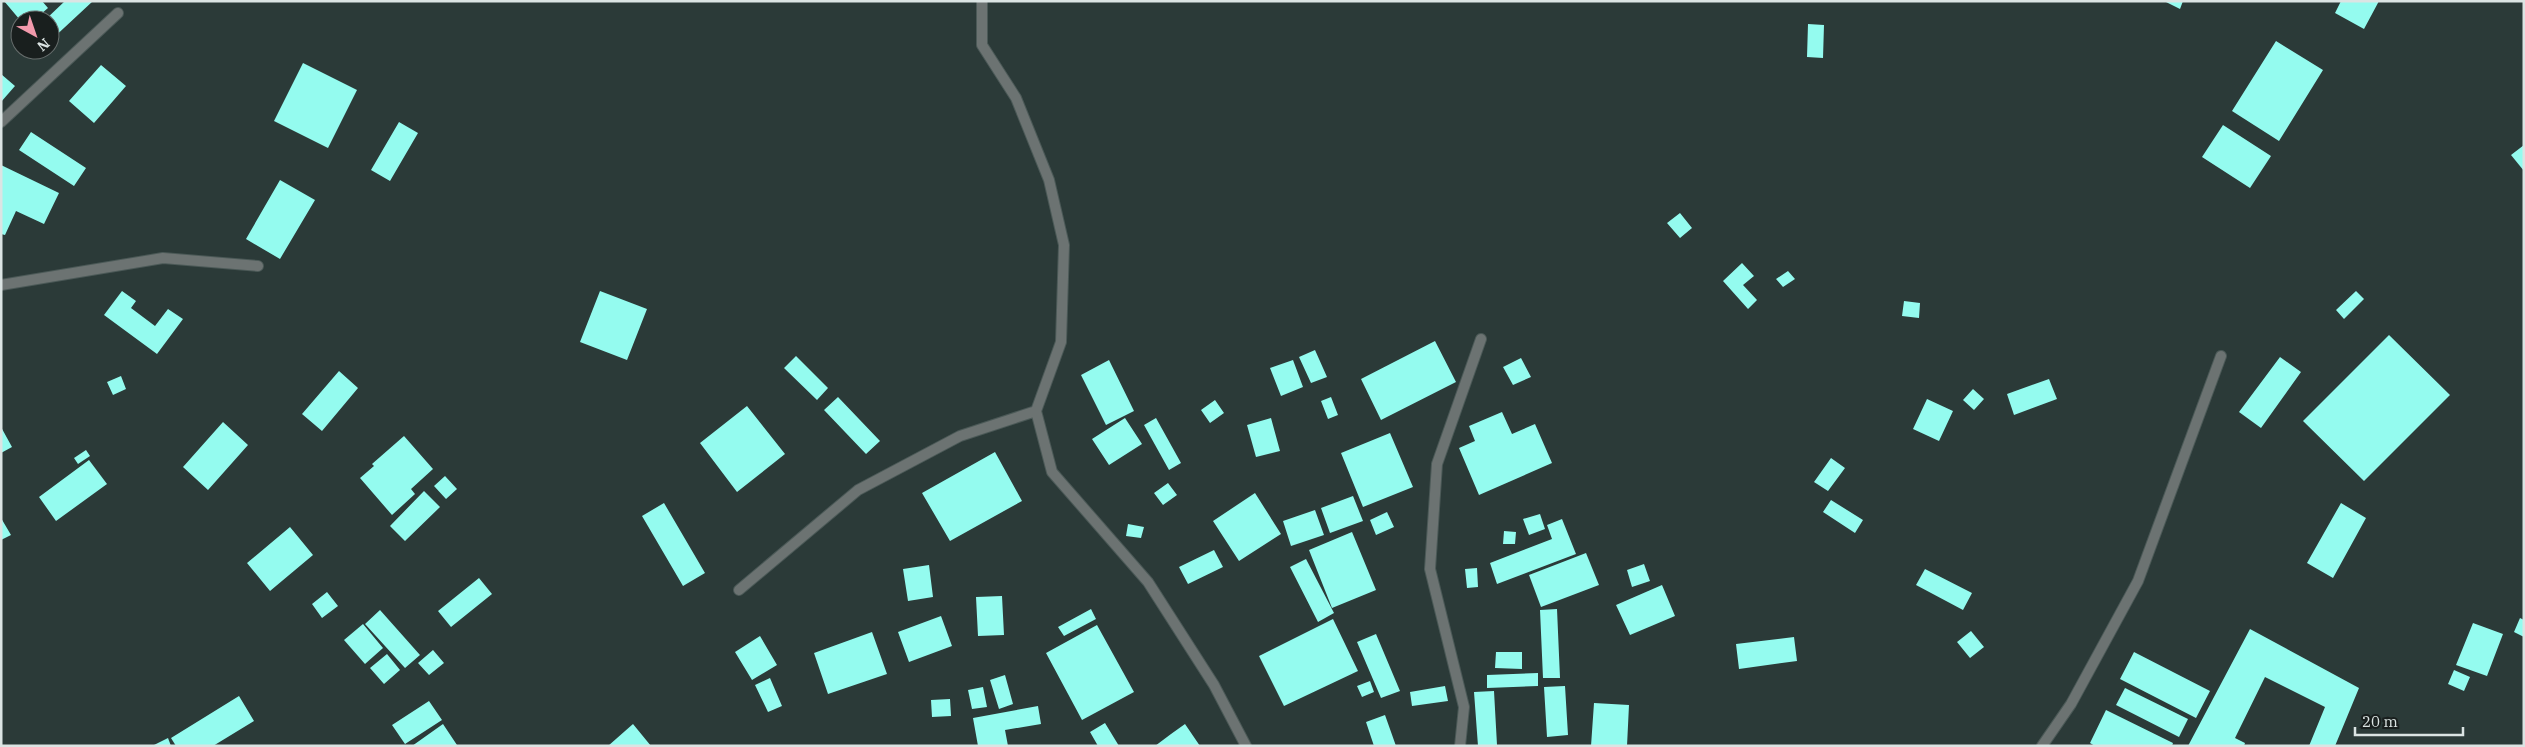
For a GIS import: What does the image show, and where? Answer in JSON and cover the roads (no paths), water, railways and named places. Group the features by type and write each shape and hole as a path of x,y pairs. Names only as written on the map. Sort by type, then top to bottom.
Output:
{"street":[{"path":"982,1 982,45 1016,98 1049,180 1064,245 1062,342 1036,411 1052,472 1148,582 1214,685 1246,746"},
{"path":"1,122 118,13"},
{"path":"1,285 163,258 258,266"},
{"path":"1460,746 1464,707 1430,569 1437,464 1481,339"},
{"path":"2042,746 2071,704 2138,581 2221,356"},
{"path":"739,590 858,490 960,436 1036,411"}]}
